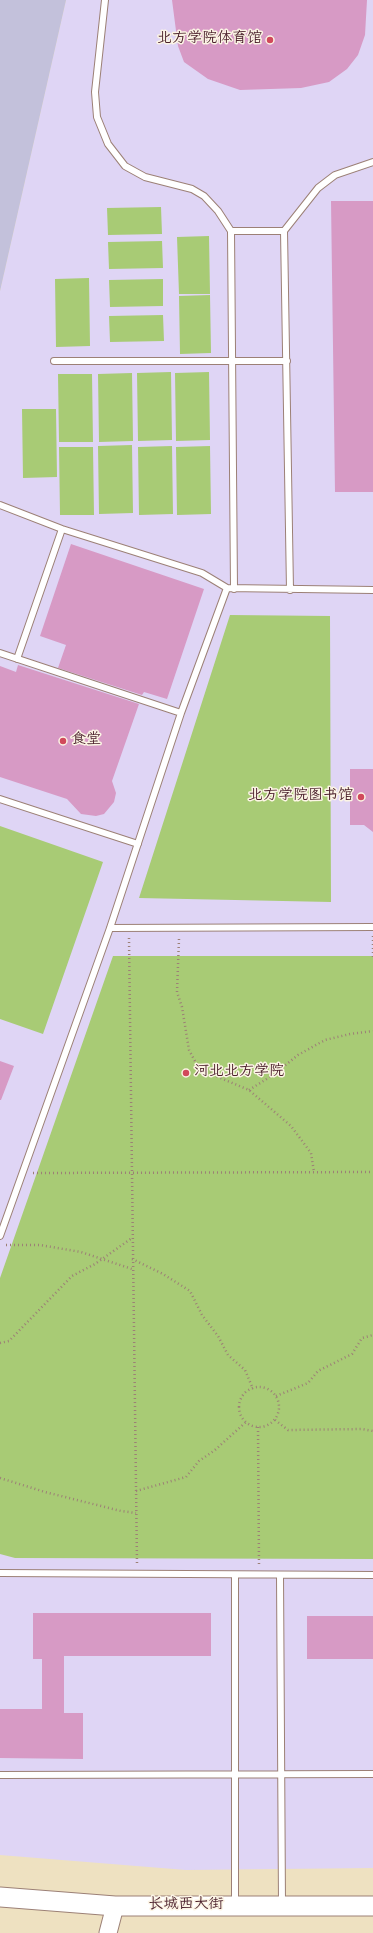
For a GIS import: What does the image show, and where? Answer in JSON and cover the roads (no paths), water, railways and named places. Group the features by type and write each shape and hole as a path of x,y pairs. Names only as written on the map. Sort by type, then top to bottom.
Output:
{"main road":[{"name":"长城西大街","path":"0,1897 115,1906 373,1906"},
{"path":"108,1933 115,1906"}],"lane":[{"path":"0,1236 110,928 181,713 230,588 232,362 231,231 218,211 204,196 192,189 145,177 132,170 125,166 108,144 97,117 95,92 105,0"},
{"path":"290,590 284,231 318,188 335,175 373,162"},
{"path":"231,231 284,231"},
{"path":"54,362 287,361"},
{"path":"0,505 62,529 202,573 230,588 373,590"},
{"path":"17,659 62,529"},
{"path":"0,653 181,713"},
{"path":"0,799 138,844"},
{"path":"110,928 373,927"},
{"path":"0,1573 373,1575"},
{"path":"235,1575 236,1906"},
{"path":"280,1575 282,1906"},
{"path":"0,1775 373,1774"}],"place":[{"name":"北方学院体育馆","path":"270,40"},
{"name":"食堂","path":"63,741"},
{"name":"北方学院图书馆","path":"361,797"},
{"name":"河北北方学院","path":"186,1073"}]}
